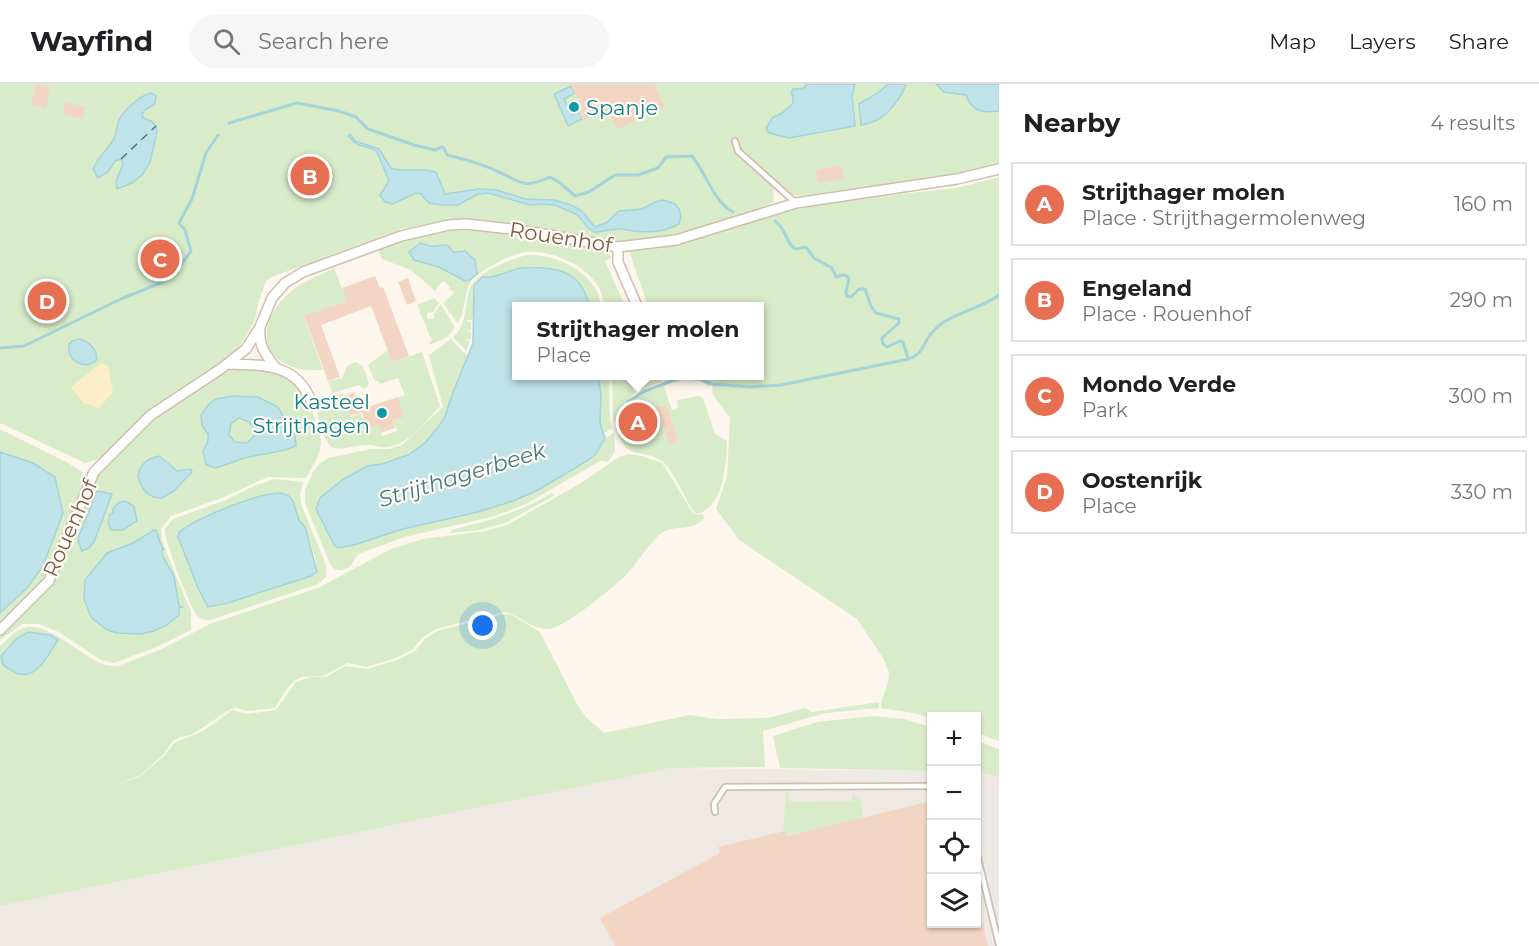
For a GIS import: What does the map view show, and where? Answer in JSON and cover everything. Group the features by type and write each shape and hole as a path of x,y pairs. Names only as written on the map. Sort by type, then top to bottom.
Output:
{"street":[{"name":"Rouenhof","path":"0,630 49,581 94,472 151,415 228,364 246,349 260,327 272,298 285,283 294,277 364,249 430,228 466,224 547,234 618,247 676,240 796,203 957,179 999,169"},
{"path":"618,247 618,262 635,302"},
{"path":"260,327 261,347 275,367"},
{"path":"228,364 275,367 294,375 306,388 311,401"}],"lane":[{"path":"735,141 738,151 796,203"},
{"path":"715,812 714,804 725,787 927,786"},
{"path":"981,871 999,945"}],"shaded area":[{"path":"671,768 927,771 927,928 981,928 981,773 999,777 999,946 0,946 0,906"}],"green space":[{"path":"0,84 999,84 999,165 925,181 799,196 788,193 780,183 773,190 774,201 762,209 668,236 617,242 476,220 443,222 401,229 266,281 255,320 235,354 156,405 99,459 85,463 0,423"},
{"path":"999,177 999,741 981,734 981,712 927,712 927,717 881,708 889,672 883,658 857,619 739,540 716,509 727,477 730,418 713,395 712,385 708,387 696,380 764,380 764,302 647,302 629,251 659,248 796,209 863,198 957,188"},
{"path":"453,228 479,228 554,239 606,250 612,258 605,261 623,302 604,302 600,290 586,272 558,256 537,252 520,253 500,261 476,276 476,266 468,254 454,252 447,245 417,244 411,250 417,261 439,267 465,281 473,278 457,323 443,303 454,293 445,282 442,282 435,291 411,270 382,259 379,248 412,236"},
{"path":"527,255 537,255 566,263 590,281 599,295 600,302 588,302 579,284 571,276 550,268 526,267 510,270 494,277 482,276 473,284 474,317 472,320 466,320 471,322 471,330 466,330 471,332 471,339 465,339 470,341 466,351 453,337 461,327 470,288 474,282 479,277"},
{"path":"334,268 347,301 304,317 323,370 305,370 289,366 278,359 270,349 267,338 268,325 274,311 296,287"},
{"path":"434,298 439,303 433,312 427,313 427,319 434,319 434,313 441,304 455,328 447,337 430,345 429,342 432,341 417,305"},
{"path":"451,339 468,357 445,417 425,443 402,458 367,466 342,480 320,498 316,509 330,539 336,546 354,545 402,529 478,512 513,501 538,490 587,461 596,454 605,438 614,433 615,451 608,462 600,461 526,504 495,516 405,537 358,554 350,567 336,570 331,566 305,503 305,490 313,472 320,463 329,458 402,445 443,407 429,355"},
{"path":"388,350 392,362 422,352 440,406 416,432 394,446 331,447 320,426 317,403 343,393 351,417 361,414 367,429 379,425 382,436 397,431 393,420 404,416 398,398 405,395 398,378 380,384 375,381 368,365"},
{"path":"355,362 364,370 369,383 367,387 363,389 359,385 332,393 328,381 342,378 347,366"},
{"path":"236,369 255,370 276,373 294,381 309,400 321,445 306,478 268,477 224,497 171,516 161,529 162,541 191,612 191,630 159,646 114,663 101,660 59,632 39,624 22,624 0,640 0,635 34,604 48,587 60,567 89,492 104,467 137,433 158,416 179,400 219,376","holes":["233,396 258,397 278,407 295,436 292,448 244,458 216,468 205,445 208,441 206,430 216,399","162,456 177,471 186,470 189,477 167,495 150,496 151,458","94,497 111,497 93,543 82,551 78,541","120,502 135,524 123,530 108,523 113,509","156,530 163,557 174,576 181,608 172,622 141,634 126,634 107,631 89,614 84,598 84,581 107,553 133,543"]},
{"path":"599,380 609,380 612,428 606,432 603,432 600,419"},
{"path":"612,380 627,380 635,392 616,424 613,420"},
{"path":"628,380 661,380 662,382 637,391"},
{"path":"664,386 672,410 678,408 677,400 698,396 703,398 715,434 727,441 726,461 718,494 706,510 697,514 666,465 655,457 630,451 625,447 616,429 619,427 629,438 643,425 661,419 669,443 678,441 667,405 634,414 631,408 633,398"},
{"path":"241,418 250,422 254,431 250,440 241,444 232,440 228,431 232,422"},
{"path":"0,429 68,463 82,472 87,481 47,579 0,627 0,613 27,588 33,463 0,452"},
{"path":"628,454 662,463 692,512 697,515 702,514 705,518 694,525 671,529 658,536 625,576 577,615 557,627 543,629 509,613 503,612 436,629 423,637 412,650 396,658 366,667 348,663 323,676 302,677 288,687 275,708 246,711 231,709 191,735 173,741 163,755 139,776 113,786 139,777 164,756 174,743 203,731 232,710 246,714 276,710 296,682 311,677 326,677 345,666 367,669 397,660 415,651 425,639 437,631 503,614 512,615 540,632 578,706 587,718 604,733 690,715 717,719 768,718 805,708 812,712 879,702 879,708 825,713 763,731 765,767 671,768 0,906 0,646 13,634 33,627 45,630 95,660 107,665 118,666 162,649 210,624 318,588 391,549 423,539 485,531 507,525 581,483 619,457","holes":["28,633 42,633 58,640 38,668 33,672 20,674 8,647 19,637"]},
{"path":"275,479 303,482 300,495 301,504 326,565 326,577 318,584 210,620 202,619 197,615 184,587 165,529 173,519 226,500 256,485","holes":["289,496 314,552 316,574 253,596 208,607 178,537 179,532 207,517"]},
{"path":"552,493 554,496 505,523 479,530 451,533 451,530 516,511"},
{"path":"873,716 904,719 927,726 927,771 780,768 773,736 817,722"},
{"path":"981,742 999,749 999,777 981,773"},
{"path":"786,791 790,802 853,801 852,793 861,802 863,818 783,836"}],"sand":[{"path":"101,363 108,366 113,392 99,408 83,403 71,387"}],"water":[{"path":"807,84 855,84 852,96 855,126 789,138 769,133 766,128 773,117 782,113 793,103 791,93 793,89 803,89"},
{"path":"888,84 906,84 898,100 885,115 873,122 861,125 859,104"},
{"path":"936,84 999,84 999,111 979,110 971,105 966,95 944,92"},
{"path":"571,86 575,93 564,99 572,115 579,112 582,119 568,126 554,94"},
{"path":"151,93 156,96 155,104 142,114 143,118 156,126 157,132 150,162 143,174 132,183 117,189 116,181 123,164 121,159 115,161 108,172 98,178 93,169 114,139 121,116 138,100"},
{"path":"350,134 355,141 379,149 391,168 436,172 445,194 479,189 497,190 525,199 554,200 582,211 595,227 606,223 619,211 642,209 663,200 675,204 679,209 681,216 679,224 665,230 651,232 619,229 594,232 578,215 555,205 530,205 488,193 478,194 458,205 429,203 421,194 416,193 393,204 385,202 380,195 389,181 377,152 356,144 348,136"},
{"path":"420,243 431,246 447,245 454,252 465,251 475,260 477,274 465,281 439,267 414,260 409,252"},
{"path":"521,268 544,268 564,272 580,284 588,302 512,302 512,380 599,380 601,393 600,423 605,438 596,454 538,490 513,501 338,548 334,545 316,509 320,498 342,480 367,466 382,464 408,455 425,443 439,426 445,417 473,343 474,285 482,277 492,277"},
{"path":"79,339 92,347 97,357 96,361 88,365 76,362 71,357 69,344"},
{"path":"233,396 258,397 278,407 295,436 296,446 244,458 216,468 209,466 206,464 203,451 208,441 208,434 202,426 201,415 216,399","holes":["239,418 249,422 255,429 254,436 247,443 235,442 229,435 231,424"]},
{"path":"0,452 33,463 55,477 63,513 43,566 27,588 0,613"},
{"path":"160,456 177,471 191,469 192,472 174,491 162,498 157,498 146,492 138,475 146,462"},
{"path":"97,491 112,494 94,542 82,551 78,541 79,536"},
{"path":"282,493 293,501 299,520 305,527 317,572 311,576 228,603 208,607 178,537 179,532 229,507 258,497"},
{"path":"125,501 134,506 137,521 123,530 111,530 108,523 110,514 113,513 118,503"},
{"path":"154,530 164,549 162,550 163,557 174,576 179,606 182,607 179,608 179,615 167,625 141,634 117,633 107,630 91,617 84,599 85,580 107,553 133,543"},
{"path":"28,632 50,635 58,640 38,668 26,674 20,674 3,665 1,656 16,639"}],"building":[{"path":"36,84 50,87 46,108 31,105"},
{"path":"570,84 654,84 665,107 617,129 608,110 583,121 579,112 584,110"},
{"path":"65,102 85,107 83,119 63,114"},
{"path":"841,165 844,179 818,183 816,170"},
{"path":"375,276 380,288 383,287 409,356 392,362 371,306 321,325 340,377 328,381 304,316 347,301 342,288"},
{"path":"408,278 416,301 407,305 398,282"},
{"name":"Kasteel Strijthagen","path":"355,392 362,409 398,397 404,417 393,420 395,428 381,433 379,425 367,429 362,413 350,415 344,396"},
{"path":"667,405 678,441 669,444 661,419 643,425 629,438 619,427 635,413"},
{"path":"927,802 927,928 981,928 983,924 988,946 615,946 600,918 720,853 718,847 785,831 786,836"}],"waterway":[{"path":"229,123 297,103 339,111 356,117 368,129 414,145 435,150 442,147 447,155 486,166 522,183 533,183 550,177 575,196 589,192 615,175 638,175 658,168 666,157 692,156 720,201 733,212"},
{"path":"0,348 24,346 123,298 163,282 175,273 191,251 185,230 179,223 192,199 206,153 218,135"},
{"path":"775,221 793,248 806,247 814,258 832,268 836,277 847,276 849,279 847,296 851,297 859,289 865,289 876,313 899,319 899,323 882,338 883,344 887,347 900,341 903,342 908,358"},
{"name":"Strijthagerbeek","path":"702,380 712,384 750,387 781,385 909,359 920,351 930,335 945,321 999,295"},
{"name":"Strijthagerbeek","path":"618,425 629,413 628,402 643,392 674,380"}],"ferry route":[{"path":"121,159 156,126"}],"place":[{"name":"Spanje","path":"574,107"},
{"name":"Engeland","path":"310,176"},
{"name":"Mondo Verde","path":"160,259"},
{"name":"Oostenrijk","path":"47,301"},
{"name":"Kasteel Strijthagen","path":"382,413"},
{"name":"Strijthager molen","path":"638,422"}]}
